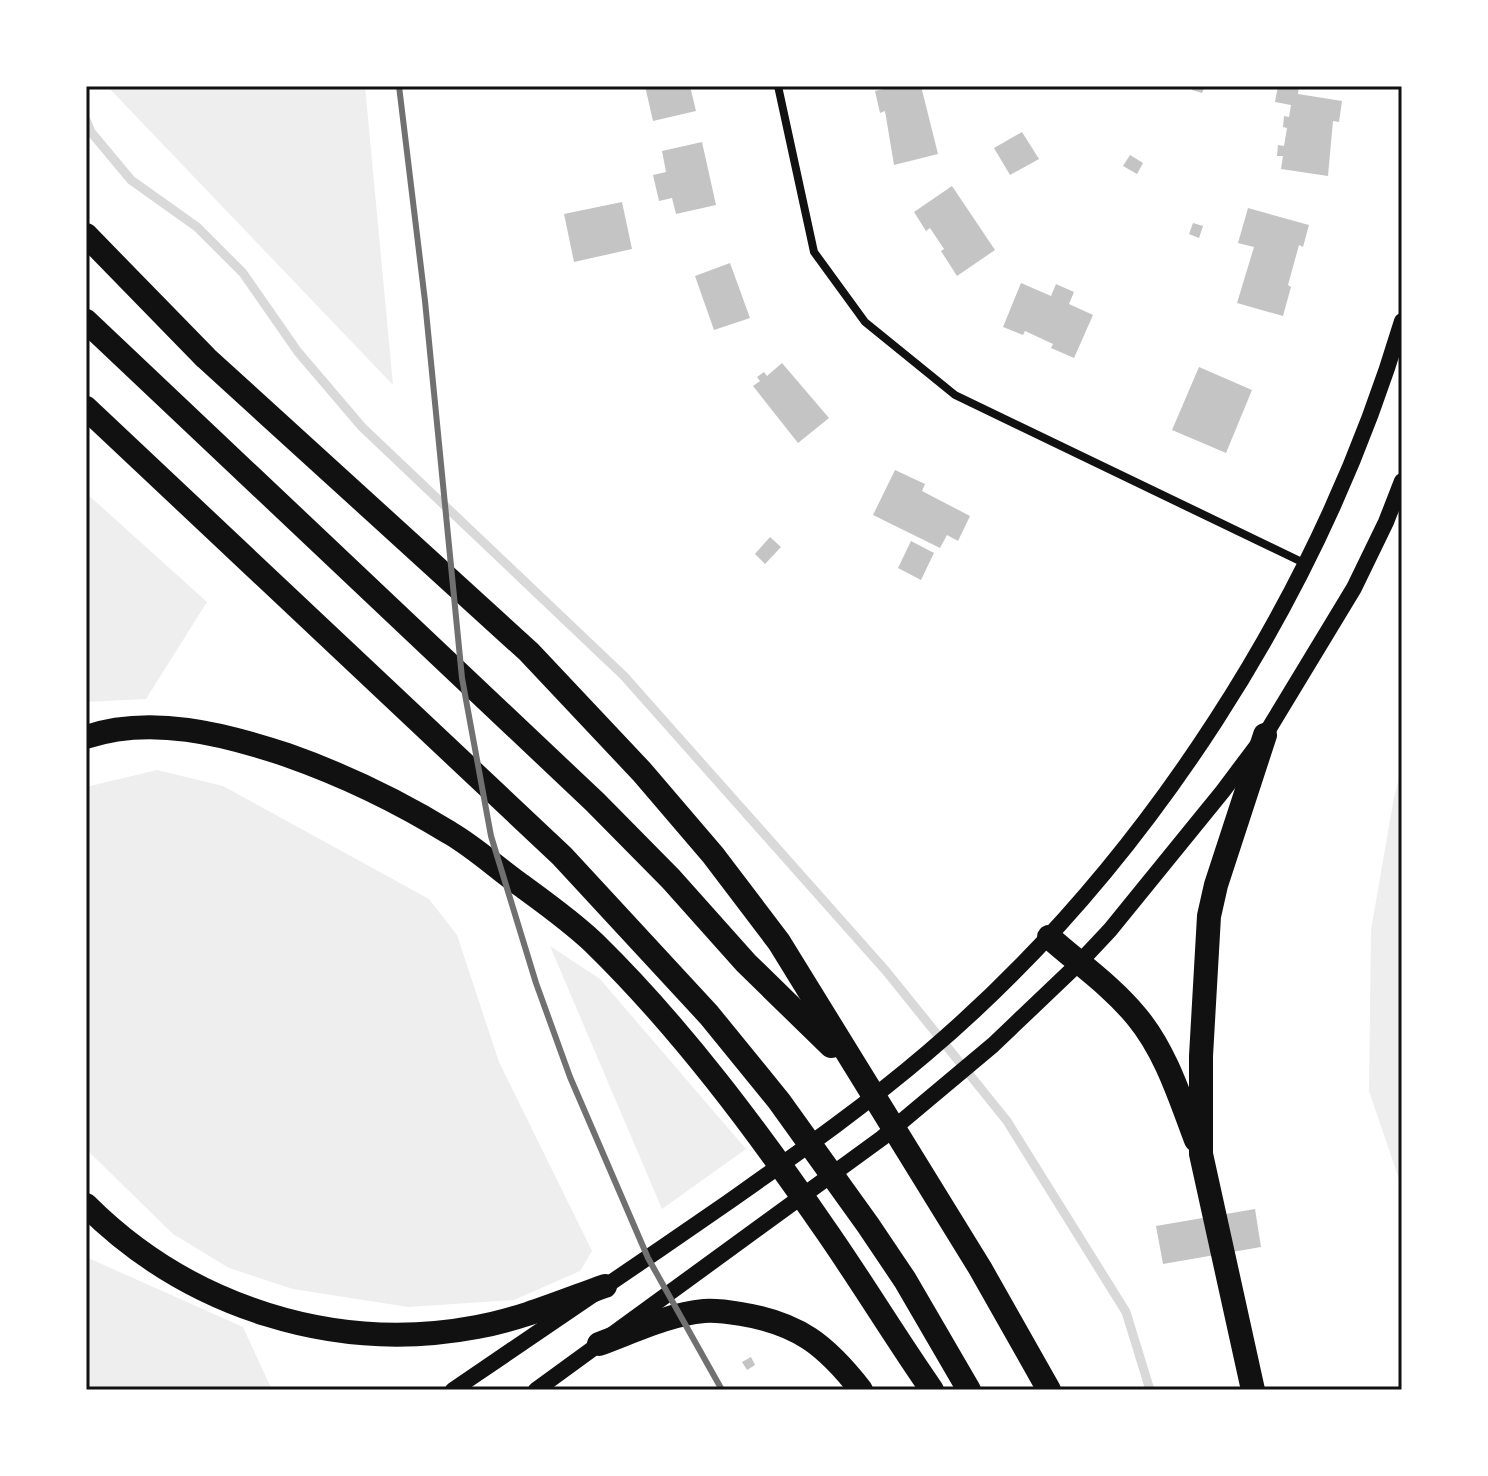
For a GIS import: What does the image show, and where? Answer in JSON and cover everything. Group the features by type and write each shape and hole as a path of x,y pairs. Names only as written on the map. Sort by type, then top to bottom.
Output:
{"highway":[{"path":"86,235 206,358 490,615 606,732 677,813 779,942 980,1268 1049,1390"},
{"path":"86,321 595,802 671,879 746,963 859,1073"},
{"path":"86,408 562,856 709,1015 779,1101 868,1225 905,1280 969,1390"},
{"path":"86,737 125,729 196,731 250,743 360,782 452,834 565,918 653,1005 737,1110 824,1228 932,1390"},
{"path":"1201,1154 1201,1056 1209,916 1216,885 1265,735"},
{"path":"1049,937 1125,1004 1146,1029 1167,1065 1201,1154 1253,1390"},
{"path":"86,1205 143,1253 182,1277 248,1309 317,1329 381,1336 446,1333 504,1322 605,1286"},
{"path":"599,1344 680,1316 704,1311 754,1316 806,1334 833,1357 861,1390"}],"main road":[{"path":"453,1390 682,1234 869,1101 928,1053 1049,937 1154,809 1257,654 1333,507 1371,416 1402,321"},
{"path":"536,1390 882,1138 947,1085 1079,963 1215,802 1265,735 1354,588 1402,481"}],"street":[{"path":"778,86 814,252 865,322 955,395 1304,563"}],"shaded area":[{"path":"107,86 365,86 393,385"},
{"path":"86,493 207,602 146,699 86,702"},
{"path":"1402,769 1402,1188 1369,1091 1371,930 1394,797"},
{"path":"157,770 223,786 429,899 457,935 499,1062 592,1251 580,1271 514,1300 408,1307 293,1289 229,1268 173,1234 86,1149 86,787"},
{"path":"550,946 600,979 746,1149 662,1209"},
{"path":"86,1257 243,1327 272,1390 86,1390"}],"building":[{"path":"645,86 690,86 696,111 653,121"},
{"path":"896,86 921,86 938,154 894,165 885,111 880,113 875,91"},
{"path":"1193,86 1205,86 1202,93 1192,90"},
{"path":"1278,86 1299,86 1298,94 1342,101 1339,122 1333,121 1328,176 1281,169 1283,156 1277,156 1278,145 1284,146 1287,128 1283,127 1284,116 1289,117 1291,105 1275,102"},
{"path":"1022,132 1039,159 1010,175 994,148"},
{"path":"702,142 716,205 676,214 672,198 659,201 653,175 666,172 662,151"},
{"path":"1130,155 1143,163 1137,174 1123,166"},
{"path":"952,186 995,250 957,276 930,228 926,231 914,212"},
{"path":"622,202 632,249 574,262 564,214"},
{"path":"1248,208 1309,225 1303,247 1299,245 1283,316 1237,303 1254,247 1238,243"},
{"path":"1193,223 1203,226 1199,238 1189,234"},
{"path":"730,263 750,318 714,330 695,276"},
{"path":"1021,283 1051,296 1056,284 1074,292 1069,304 1093,315 1074,358 1025,331 1023,335 1003,327"},
{"path":"782,363 829,418 798,443 753,386 760,381 757,377 764,372 767,376"},
{"path":"1199,367 1252,390 1226,453 1172,430"},
{"path":"895,470 925,484 922,491 970,516 958,541 947,535 940,548 873,515"},
{"path":"770,537 781,547 765,564 755,554"},
{"path":"911,541 934,553 921,580 898,568"},
{"path":"1255,1209 1261,1247 1163,1264 1156,1226"},
{"path":"751,1357 755,1365 747,1370 742,1362"}],"waterway":[{"path":"86,120 91,132 131,180 197,227 243,273 298,352 362,427 624,676 886,971 1007,1121 1126,1312 1150,1390"}],"railway":[{"path":"399,86 425,301 462,678 491,836 536,983 570,1077 648,1258 722,1390"}]}
